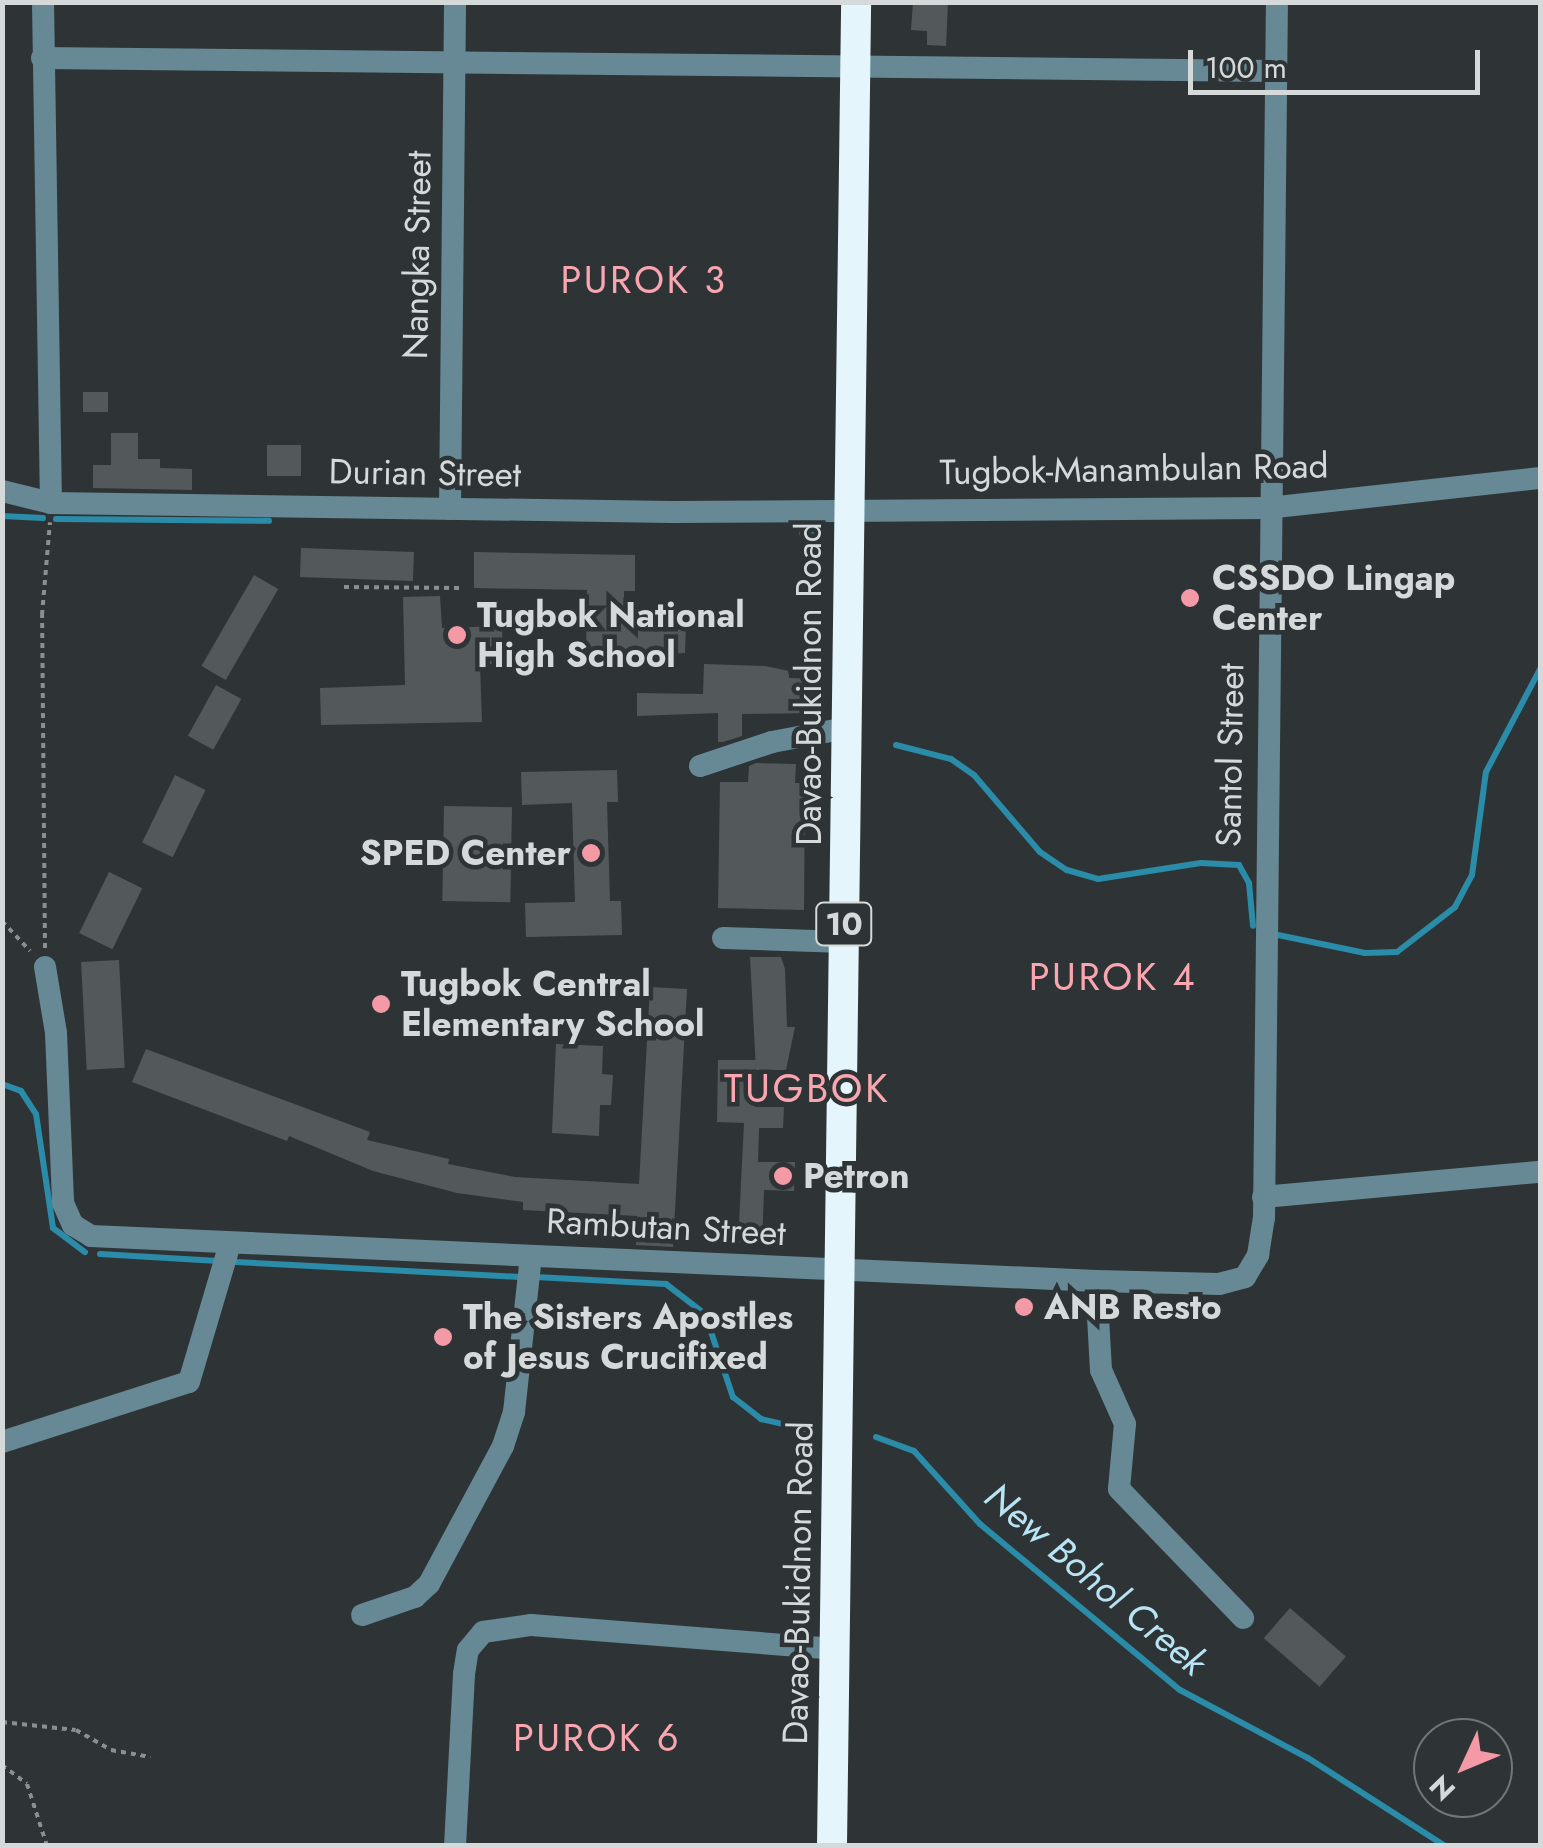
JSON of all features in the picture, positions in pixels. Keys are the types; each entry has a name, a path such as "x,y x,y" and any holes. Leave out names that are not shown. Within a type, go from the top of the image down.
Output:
{"highway":[{"name":"Davao-Bukidnon Road","path":"832,1846 856,2"}],"street":[{"path":"43,2 51,512"},
{"name":"Nangka Street","path":"450,509 454,2"},
{"name":"Santol Street","path":"1252,1266 1263,1196 1268,508 1277,2"},
{"path":"42,58 1277,71"},
{"name":"Tugbok-Manambulan Road","path":"848,510 1268,508 1540,478"},
{"name":"Durian Street","path":"2,492 51,512 848,510"},
{"path":"700,766 772,742 846,728"},
{"path":"723,938 844,942"},
{"name":"Rambutan Street","path":"45,968 54,1004 63,1203 72,1225 105,1238 1096,1282 1234,1283 1252,1266"},
{"path":"1263,1196 1540,1172"},
{"path":"2,1442 190,1382 230,1244"},
{"path":"362,1614 415,1597 429,1584 503,1446 514,1412 531,1256"},
{"path":"1096,1282 1100,1370 1125,1424 1120,1489 1242,1618"},
{"path":"455,1846 468,1650 492,1627 834,1649"}],"path":[{"path":"45,941 42,615 51,512"},
{"path":"344,587 460,588"},
{"path":"2,921 45,968"},
{"path":"2,1722 76,1730 111,1750 150,1757"},
{"path":"2,1765 27,1784 47,1846"}],"building":[{"path":"913,2 948,2 946,46 927,45 927,31 911,30"},
{"path":"83,392 108,392 108,412 83,412"},
{"path":"111,433 138,433 138,459 160,459 160,468 192,469 192,490 93,488 93,465 111,465"},
{"path":"267,445 301,445 301,476 267,476"},
{"path":"301,548 414,552 413,581 300,577"},
{"path":"474,552 635,555 635,591 624,591 624,622 686,623 685,653 586,658 587,590 474,588"},
{"path":"254,575 278,589 226,680 202,666"},
{"path":"440,596 442,628 502,626 503,664 480,664 482,722 321,725 320,688 405,685 403,597"},
{"path":"704,664 765,666 789,671 789,678 817,679 816,713 742,714 742,736 723,742 718,742 718,713 637,716 637,693 703,694"},
{"path":"216,685 241,699 213,750 188,736"},
{"path":"796,764 795,783 805,783 804,910 718,908 720,782 748,782 749,766"},
{"name":"SPED Center","path":"617,770 618,802 607,802 610,901 621,901 622,935 526,937 525,903 575,902 572,803 522,805 521,772"},
{"path":"175,775 206,790 173,857 142,842"},
{"path":"444,806 512,807 510,902 442,901"},
{"path":"109,872 142,888 112,949 79,933"},
{"path":"750,957 781,957 785,969 787,1027 795,1027 786,1070 756,1070"},
{"path":"119,960 125,1068 87,1070 81,962"},
{"path":"650,987 687,989 673,1247 636,1245 637,1216 523,1210 523,1202 457,1193 373,1171 289,1136 287,1141 132,1082 146,1049 370,1132 367,1140 449,1159 448,1164 515,1177 639,1184"},
{"path":"556,1044 603,1046 602,1074 613,1075 611,1105 600,1105 599,1136 552,1133"},
{"path":"718,1060 756,1060 755,1107 784,1107 783,1128 759,1128 758,1162 795,1162 794,1191 764,1190 762,1244 738,1243 744,1123 717,1122"},
{"path":"1290,1608 1346,1657 1320,1687 1264,1638"}],"waterway":[{"path":"2,516 43,518"},
{"path":"56,519 269,521"},
{"path":"802,533 818,533"},
{"path":"1278,935 1365,953 1397,952 1455,907 1472,875 1486,772 1540,669"},
{"path":"896,745 951,759 974,775 1040,852 1067,870 1098,879 1201,863 1239,865 1249,883 1253,926"},
{"name":"New Bohol Creek","path":"2,1084 21,1091 36,1114 53,1228 85,1252"},
{"name":"New Bohol Creek","path":"100,1254 218,1261"},
{"name":"New Bohol Creek","path":"235,1262 520,1277"},
{"name":"New Bohol Creek","path":"536,1277 666,1284 705,1314 733,1397 761,1419 813,1431"},
{"name":"New Bohol Creek","path":"876,1437 914,1451 980,1524 1180,1690 1308,1758 1445,1846"}],"place":[{"name":"CSSDO Lingap Center","path":"1190,598"},
{"name":"Tugbok National High School","path":"457,635"},
{"name":"SPED Center","path":"591,853"},
{"name":"Tugbok Central Elementary School","path":"381,1004"},
{"name":"Petron","path":"783,1176"},
{"name":"ANB Resto","path":"1024,1307"},
{"name":"The Sisters Apostles of Jesus Crucifixed","path":"443,1337"}],"district":[{"name":"PUROK 3","path":"644,280"},
{"name":"PUROK 4","path":"1113,977"},
{"name":"TUGBOK","path":"807,1088"},
{"name":"PUROK 6","path":"597,1738"}]}
